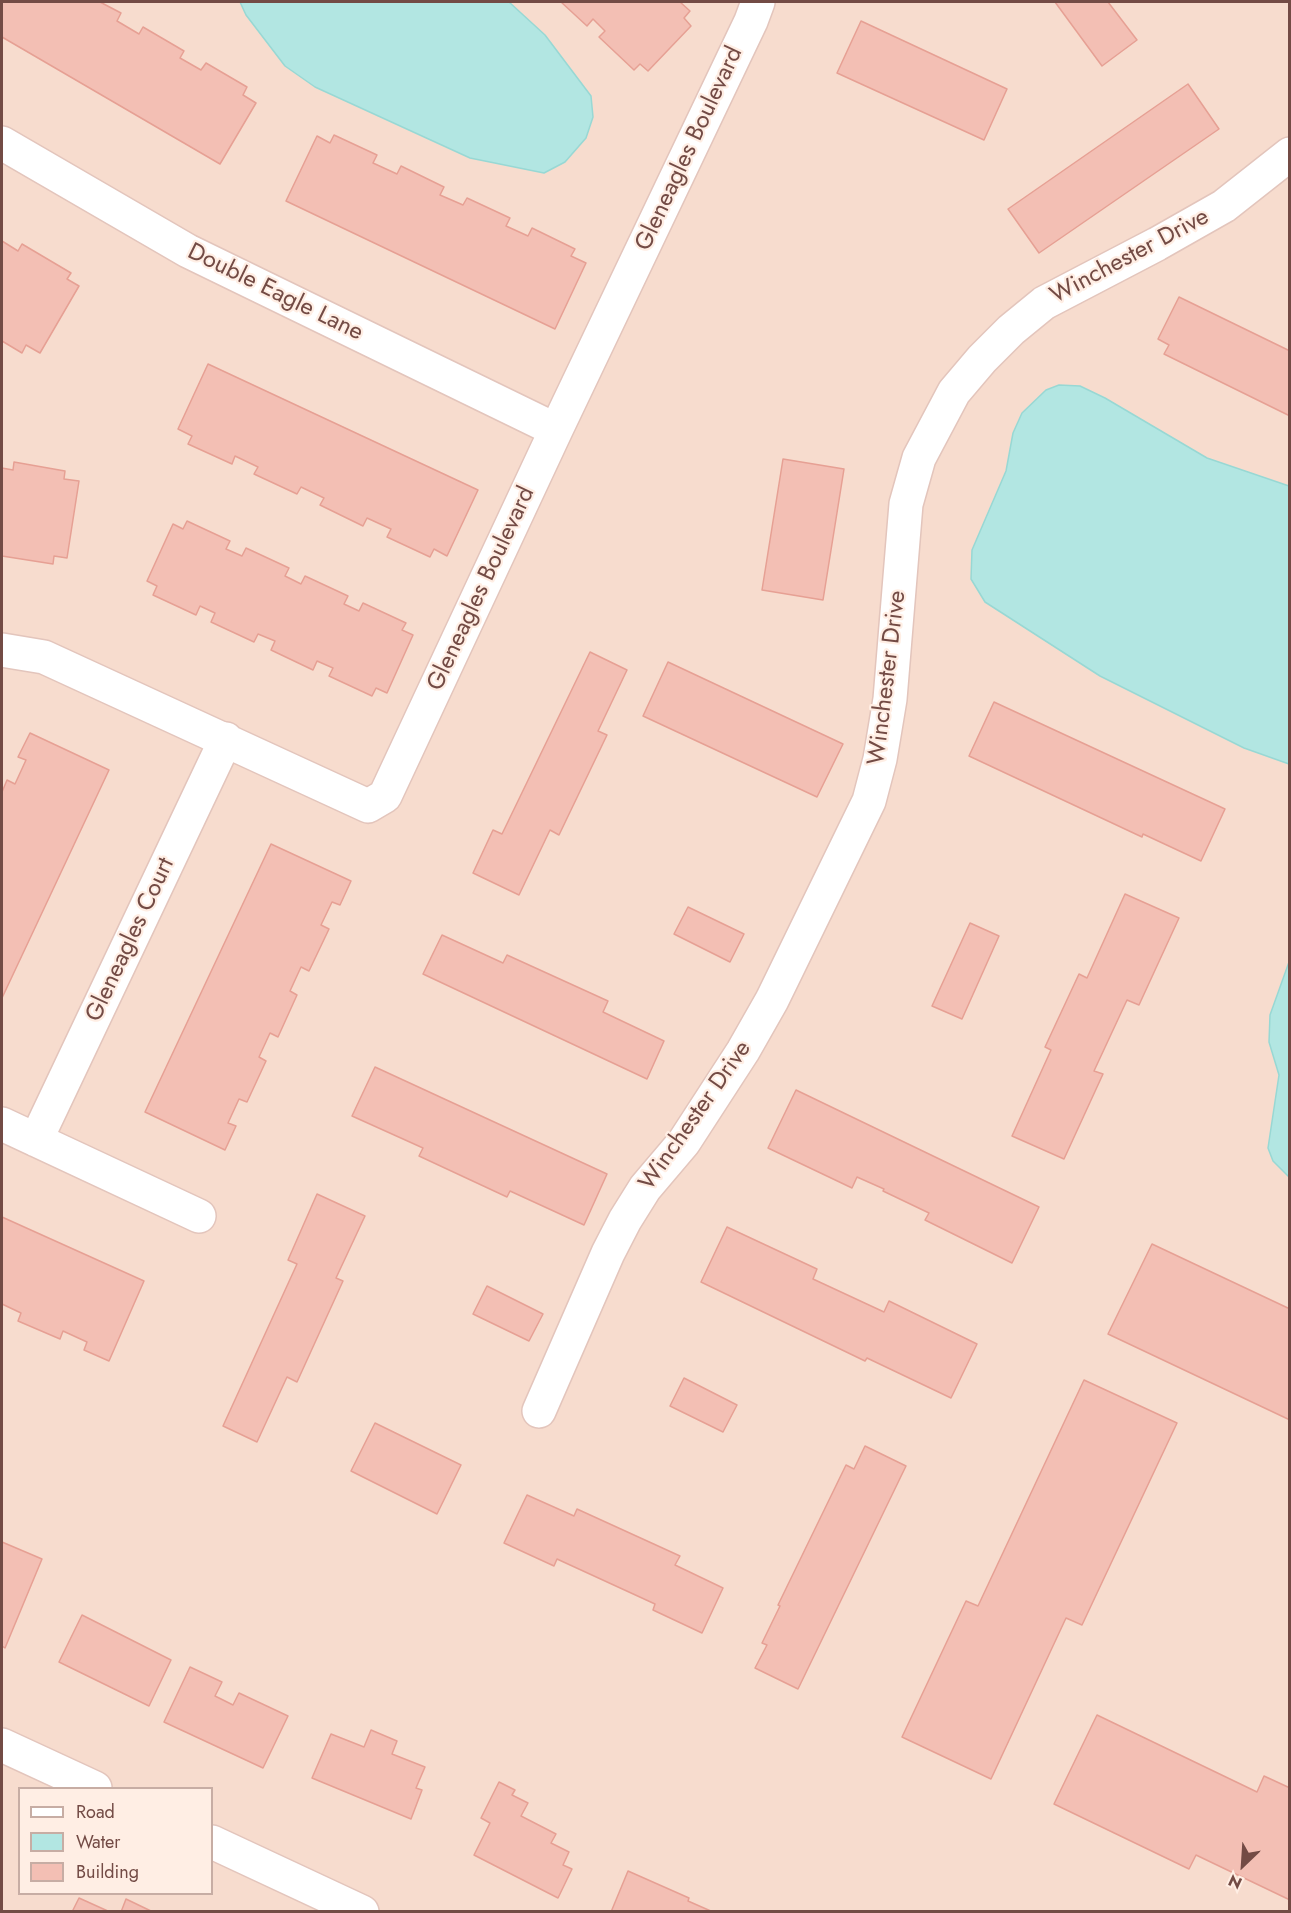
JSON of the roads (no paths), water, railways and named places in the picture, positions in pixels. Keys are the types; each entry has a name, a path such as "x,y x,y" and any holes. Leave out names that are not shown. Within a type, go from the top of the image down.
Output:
{"street":[{"name":"Gleneagles Boulevard","path":"2,650 44,657 368,806 385,796 758,2"},
{"name":"Double Eagle Lane","path":"2,143 188,251 556,430"},
{"name":"Winchester Drive","path":"539,1410 625,1220 645,1188 684,1142 743,1051 772,1000 869,801 880,759 890,699 906,504 919,458 954,392 1011,330 1044,303 1224,206 1290,154"},
{"name":"Gleneagles Court","path":"36,1140 226,739"},
{"path":"2,1125 199,1216"},
{"path":"2,1745 93,1787"},
{"path":"213,1842 362,1911"}],"water":[{"path":"240,2 509,2 545,35 591,96 593,117 586,138 565,162 544,173 470,158 315,87 285,66 246,15"},
{"path":"1059,385 1080,386 1105,398 1207,458 1289,486 1289,764 1244,748 1100,676 985,602 971,579 972,550 1006,471 1013,433 1022,413 1046,390"},
{"path":"1289,962 1289,1177 1273,1161 1268,1148 1279,1075 1269,1042 1270,1015"}]}
